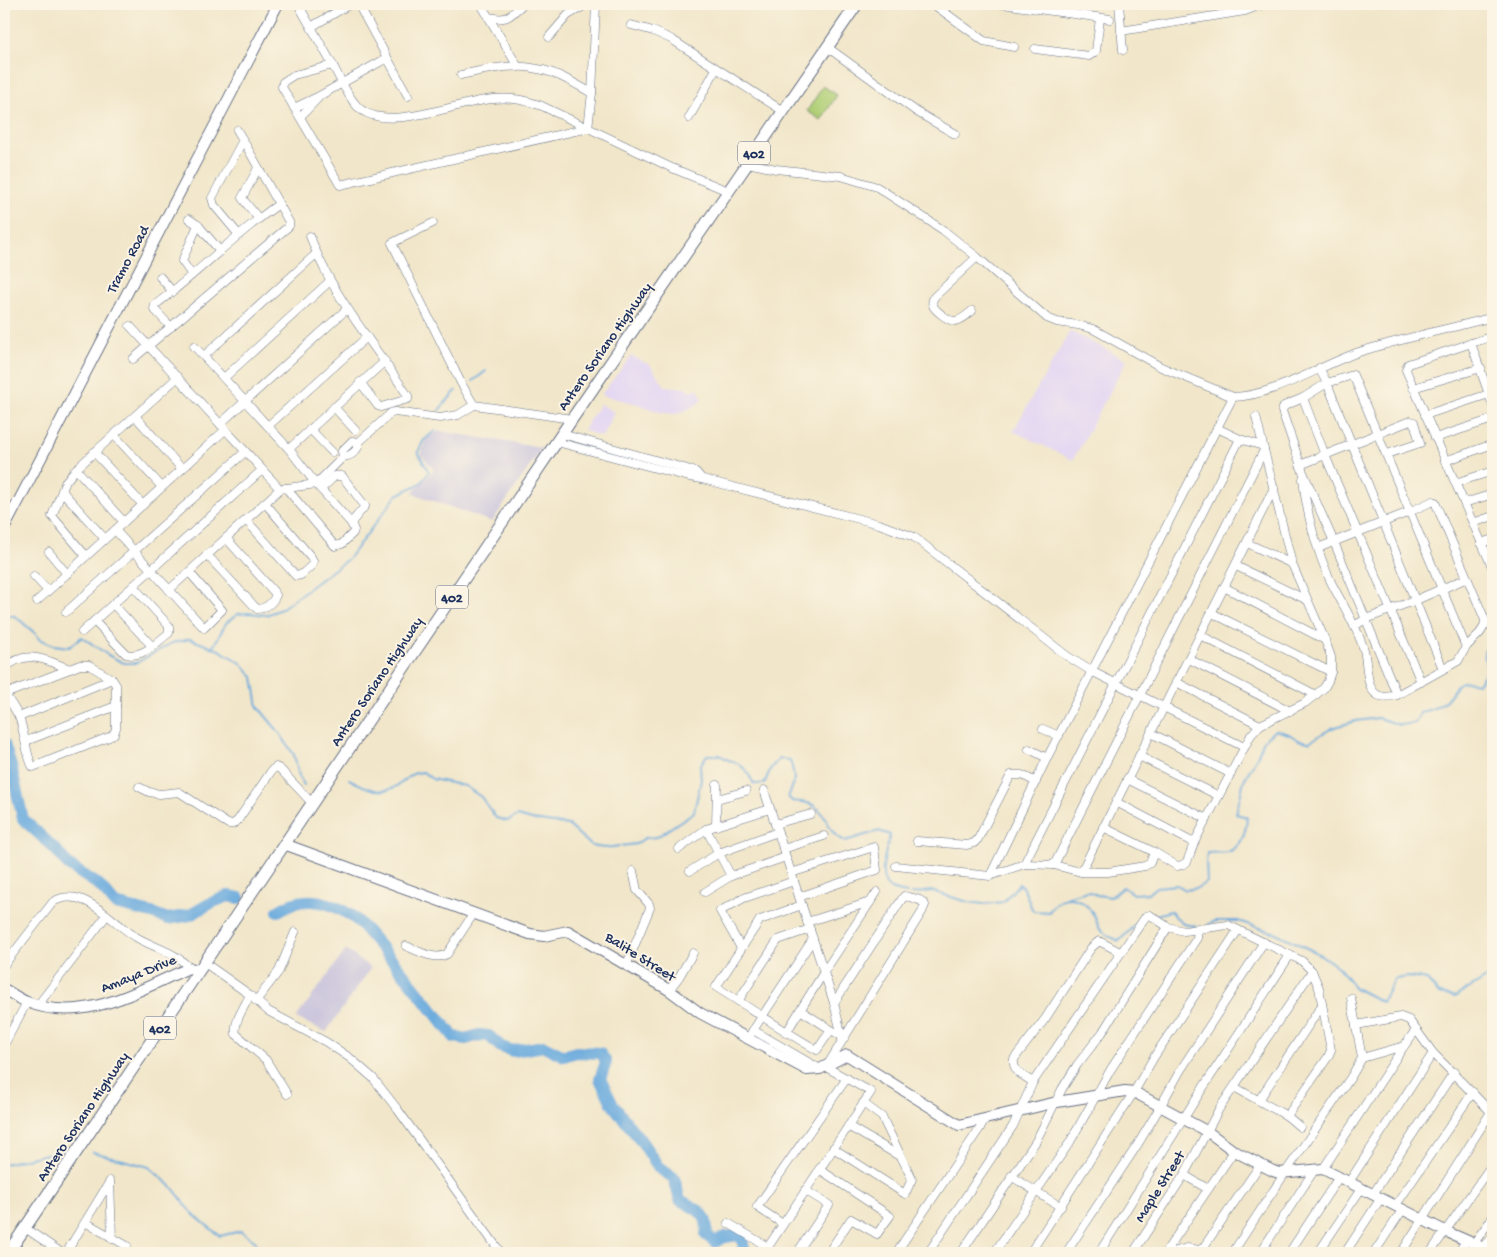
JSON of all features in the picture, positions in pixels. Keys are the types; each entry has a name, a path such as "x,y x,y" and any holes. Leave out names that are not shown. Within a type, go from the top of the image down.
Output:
{"main road":[{"name":"Antero Soriano Highway","path":"8,1253 197,968 284,844 559,438 857,4"}],"street":[{"name":"Tramo Road","path":"4,529 278,4"},
{"path":"298,4 342,84 358,107 365,113 395,118 415,116 490,99 524,99 672,168 728,191"},
{"path":"310,27 350,4"},
{"path":"358,4 408,96"},
{"path":"488,17 501,20 507,18 523,4"},
{"path":"549,37 568,16 587,4"},
{"path":"588,128 592,92 596,4"},
{"path":"932,4 984,41 1014,47"},
{"path":"1002,4 1110,19"},
{"path":"1119,4 1123,50"},
{"path":"1121,31 1245,11 1263,4"},
{"path":"482,6 518,67"},
{"path":"1035,49 1090,56 1096,51 1100,18"},
{"path":"632,25 671,39 783,111"},
{"path":"827,47 917,112 955,134"},
{"path":"294,108 342,84 387,58"},
{"path":"332,65 294,75 283,82 282,87 340,185 588,128"},
{"path":"461,75 491,68 518,67 539,69 592,92"},
{"path":"689,118 716,69"},
{"path":"300,117 321,95"},
{"path":"133,359 289,226 289,222 237,130"},
{"path":"239,235 214,205 212,198 243,140"},
{"path":"747,163 776,169 841,176 877,187 943,230 1047,318 1057,322 1093,329 1161,367 1232,397 1241,397 1264,391 1359,352 1442,329 1491,318 1493,335 1408,364 1406,370 1492,565"},
{"path":"258,168 242,198 258,218"},
{"path":"171,327 154,308 155,305 173,292 258,218 279,204"},
{"path":"189,219 198,226 220,251"},
{"path":"433,223 392,243 461,383 474,405"},
{"path":"192,275 182,261 198,226"},
{"path":"310,236 316,254 330,281 347,309 385,361 408,396 408,399 381,407 378,406 360,382"},
{"path":"204,356 316,254"},
{"path":"972,311 953,322 934,308 932,303 934,297 977,257"},
{"path":"160,277 173,292"},
{"path":"224,378 330,281"},
{"path":"37,601 182,469 223,427 245,401 347,309"},
{"path":"130,326 245,452 283,489 335,546 342,544 353,533 354,530 351,522 289,449 194,346"},
{"path":"268,426 367,337"},
{"path":"1471,343 1493,406"},
{"path":"289,449 385,361"},
{"path":"1318,368 1327,383 1443,669"},
{"path":"1413,388 1481,368"},
{"path":"1397,695 1334,542 1301,469 1282,411 1284,406 1303,398 1327,383 1353,375 1466,647"},
{"path":"86,556 52,516 70,475 178,378"},
{"path":"1425,415 1489,394"},
{"path":"990,876 1059,736 1232,397"},
{"path":"1303,398 1325,455 1421,682"},
{"path":"319,486 343,457 342,451 346,445 352,441 359,442 393,412 440,418 458,415 474,405 572,419"},
{"path":"334,408 355,430"},
{"path":"135,416 182,469"},
{"path":"1103,827 1154,852 1177,866 1182,866 1187,862 1194,843 1251,735 1260,725 1316,696 1328,681 1331,672 1331,657 1292,564 1256,417"},
{"path":"1435,438 1493,419"},
{"path":"1301,469 1325,455 1377,433 1410,420 1414,422 1420,443 1387,454"},
{"path":"1217,428 1263,448"},
{"path":"310,429 332,452"},
{"path":"114,435 162,487"},
{"path":"559,438 684,468 696,472 702,479 879,524 914,537 1067,656 1092,671 1244,747"},
{"path":"1024,864 1240,439"},
{"path":"1445,461 1493,444"},
{"path":"1054,865 1263,448"},
{"path":"94,452 143,505"},
{"path":"66,612 245,452"},
{"path":"76,469 124,522"},
{"path":"1301,469 1305,500 1318,548 1330,580 1354,626 1364,651 1372,691 1387,698 1397,695 1458,661 1466,647 1485,625 1485,620 1437,504 1433,501 1318,548"},
{"path":"82,632 262,470"},
{"path":"1455,483 1493,471"},
{"path":"168,590 264,503 283,489 319,486 335,476 342,476 365,506 351,522"},
{"path":"1081,872 1274,488"},
{"path":"62,491 105,539"},
{"path":"1464,503 1493,494"},
{"path":"246,520 296,576 298,577 307,570 312,565 311,557 264,503"},
{"path":"1473,523 1493,516"},
{"path":"115,530 204,628 222,610 189,572"},
{"path":"207,555 257,609 266,607 276,595 226,538"},
{"path":"1481,543 1493,539"},
{"path":"1247,543 1292,564"},
{"path":"49,552 67,574"},
{"path":"1236,566 1307,600"},
{"path":"34,576 48,591"},
{"path":"1354,626 1366,619 1467,578"},
{"path":"94,621 126,654 132,656 152,646 169,633 168,626 133,586"},
{"path":"1224,587 1325,640"},
{"path":"113,604 152,646"},
{"path":"1212,612 1331,672"},
{"path":"1200,635 1316,696"},
{"path":"4,669 21,658 31,656 70,669"},
{"path":"1189,659 1290,711"},
{"path":"84,664 89,665 112,679 116,685 116,728 114,734 36,766 31,766 19,717 4,694 70,669 84,664"},
{"path":"19,717 112,679"},
{"path":"1176,682 1260,725"},
{"path":"26,741 116,706"},
{"path":"1043,729 1059,736"},
{"path":"1151,732 1231,774"},
{"path":"1029,750 1048,758"},
{"path":"1139,756 1219,796"},
{"path":"139,787 149,792 160,794 178,792 228,824 233,824 238,820 272,770 276,768 280,769 312,803"},
{"path":"917,841 967,844 974,842 978,839 1011,776 1022,774 1036,782"},
{"path":"1127,779 1207,819"},
{"path":"716,826 717,786"},
{"path":"764,790 834,1003 843,1038"},
{"path":"717,799 746,791"},
{"path":"1116,802 1194,843"},
{"path":"679,849 706,830 770,809"},
{"path":"775,824 811,814"},
{"path":"706,830 731,876"},
{"path":"690,870 719,853 778,832"},
{"path":"705,892 731,876 824,836"},
{"name":"Balite Street","path":"284,844 538,936 568,931 669,990 700,1013 750,1034 807,1070 824,1066 847,1055 959,1125 986,1119"},
{"path":"741,948 720,911 744,898 792,877 874,847 877,870 799,897"},
{"path":"896,866 990,876 1024,864 1054,865 1081,872 1108,872 1145,866 1150,863 1154,852"},
{"path":"627,964 650,908 649,904 637,890 633,871"},
{"path":"786,1033 876,892"},
{"path":"728,1223 768,1247 871,1092 824,1066 922,912 925,905 923,902 904,896 834,1003"},
{"path":"4,965 53,902 60,898 74,898 96,905 138,938 178,957 253,998 268,1011 326,1042 350,1058 373,1078 398,1110 501,1253"},
{"path":"738,1001 778,940 870,902"},
{"path":"802,905 760,920 716,987 762,1015 786,1033 817,1050 831,1030"},
{"path":"406,946 442,957 447,954 474,913"},
{"path":"38,1005 107,915"},
{"path":"928,1253 1013,1126 1033,1082 1146,916 1150,915 1168,927 1184,931 1228,925 1302,960 1312,971 1319,988 1331,1050 1287,1116"},
{"path":"961,1253 1036,1141 1062,1089 1077,1065 1102,1033 1168,927"},
{"path":"994,1253 1070,1142 1111,1069 1197,938 1198,928"},
{"path":"1035,1252 1154,1057 1238,930"},
{"path":"287,1094 266,1060 236,1034 235,1029 236,1024 253,998 279,971 295,932"},
{"path":"750,1034 813,939"},
{"path":"1033,1082 1016,1071 1014,1059 1045,1019 1091,948 1099,941 1120,952"},
{"path":"1066,1253 1160,1107 1180,1071 1264,942"},
{"path":"669,990 693,953"},
{"path":"1099,1253 1290,955"},
{"name":"Amaya Drive","path":"4,988 27,1002 58,1010 91,1007 124,998 197,968"},
{"name":"Maple Street","path":"1133,1253 1184,1174 1220,1109 1312,971"},
{"path":"1235,1253 1235,1249 1342,1091 1362,1058 1351,998"},
{"path":"4,1045 27,1002"},
{"path":"1259,1100 1322,1005"},
{"path":"800,1010 843,1038"},
{"path":"1356,1025 1401,1017 1409,1020 1433,1053 1454,1072 1492,1113 1401,1253"},
{"path":"1260,1253 1416,1030"},
{"path":"1362,1058 1404,1046"},
{"path":"1289,1253 1433,1053"},
{"path":"1345,1253 1377,1196 1454,1072"},
{"path":"783,1224 757,1207 847,1078"},
{"path":"1234,1087 1287,1116 1300,1127"},
{"path":"896,1253 986,1119 1057,1102 1125,1091 1134,1092 1208,1132 1234,1151 1272,1172 1285,1173 1319,1169 1344,1179 1445,1232 1493,1252"},
{"path":"1374,1253 1400,1207 1473,1092"},
{"path":"833,1148 905,1194 912,1179 882,1117 863,1103"},
{"path":"848,1126 901,1157"},
{"path":"1165,1253 1234,1151"},
{"path":"1430,1253 1493,1163"},
{"path":"1170,1253 1187,1248 1199,1250 1203,1248 1260,1165"},
{"path":"819,1169 890,1216 877,1234 851,1218 828,1253"},
{"path":"1184,1174 1208,1189"},
{"path":"1011,1176 1061,1208"},
{"path":"66,1253 110,1181 112,1239"},
{"path":"1318,1253 1361,1189"},
{"path":"804,1253 799,1250 829,1205 805,1190"},
{"path":"1474,1244 1493,1216"},
{"path":"85,1222 127,1246"},
{"path":"25,1228 62,1253"},
{"path":"1458,1253 1474,1244 1493,1237"}],"shaded area":[{"path":"1070,331 1127,360 1073,460 1013,431"},
{"path":"631,356 650,365 665,386 685,388 691,391 698,388 702,399 687,410 674,414 659,412 638,404 601,395"},
{"path":"600,404 614,412 602,437 583,430"},
{"path":"439,431 542,448 492,522 412,493 434,470 421,454 426,439"},
{"path":"346,950 371,968 326,1032 296,1018"}],"green space":[{"path":"823,86 837,95 821,120 807,111"}],"waterway":[{"path":"473,381 486,371"},
{"path":"439,410 456,391"},
{"path":"213,647 226,623 238,614 266,615 281,609 348,559 397,495 421,483 429,472 418,452 424,440 435,431"},
{"path":"4,615 15,616 37,635 39,639 54,645 69,647 82,637 108,655 124,663 136,663 172,643 190,639 219,650 241,663 253,677 258,707 279,732 294,755 299,776 304,785"},
{"path":"1066,897 1087,891 1111,897 1123,887 1133,894 1149,893 1156,887 1177,885 1186,890 1197,888 1207,882 1207,853 1228,852 1237,846 1243,838 1247,817 1236,814 1244,780 1264,740 1275,730 1289,734 1298,740 1309,742 1332,728 1356,721 1378,718 1400,725 1415,723 1421,712 1441,705 1461,682 1478,683 1487,672 1484,651 1493,639"},
{"path":"4,744 23,819 57,851 68,865 99,885 115,904 168,919 190,915 228,896 239,898"},
{"path":"349,779 368,788 380,791 393,788 412,775 423,772 432,779 465,786 481,797 496,818 508,821 517,816 568,825 592,846 604,848 636,844 645,838 657,837 694,812 701,780 700,766 707,755 720,755 737,763 746,770 754,784 764,784 771,768 779,759 790,760 794,779 788,797 792,801 816,807 822,813 835,835 845,841 879,831 890,835 883,864 884,879 886,885 891,889 907,893"},
{"path":"911,894 931,891 968,902 984,904 1003,902 1019,884 1026,893 1033,911 1049,912 1060,900 1073,898 1090,910 1101,930 1119,941 1138,922"},
{"path":"278,911 297,902 316,901 335,906 353,917 398,967 454,1037 466,1039 479,1035 489,1036 501,1047 513,1051 544,1046 564,1056 576,1052 600,1053 606,1062 600,1079 613,1105 642,1142 659,1168 674,1178 680,1200 697,1209 704,1216 707,1227 706,1235 715,1242 725,1237 738,1235 742,1239 745,1253"},
{"path":"1156,915 1170,911 1183,924 1195,926"},
{"path":"1209,924 1216,921 1238,921 1276,933 1321,955 1338,967 1355,988 1382,1002 1395,979 1409,977 1427,980 1439,994 1455,997 1493,974"},
{"path":"4,1164 64,1150"},
{"path":"93,1152 149,1167 172,1187 194,1215 220,1236 241,1231 256,1242 257,1253"}]}
